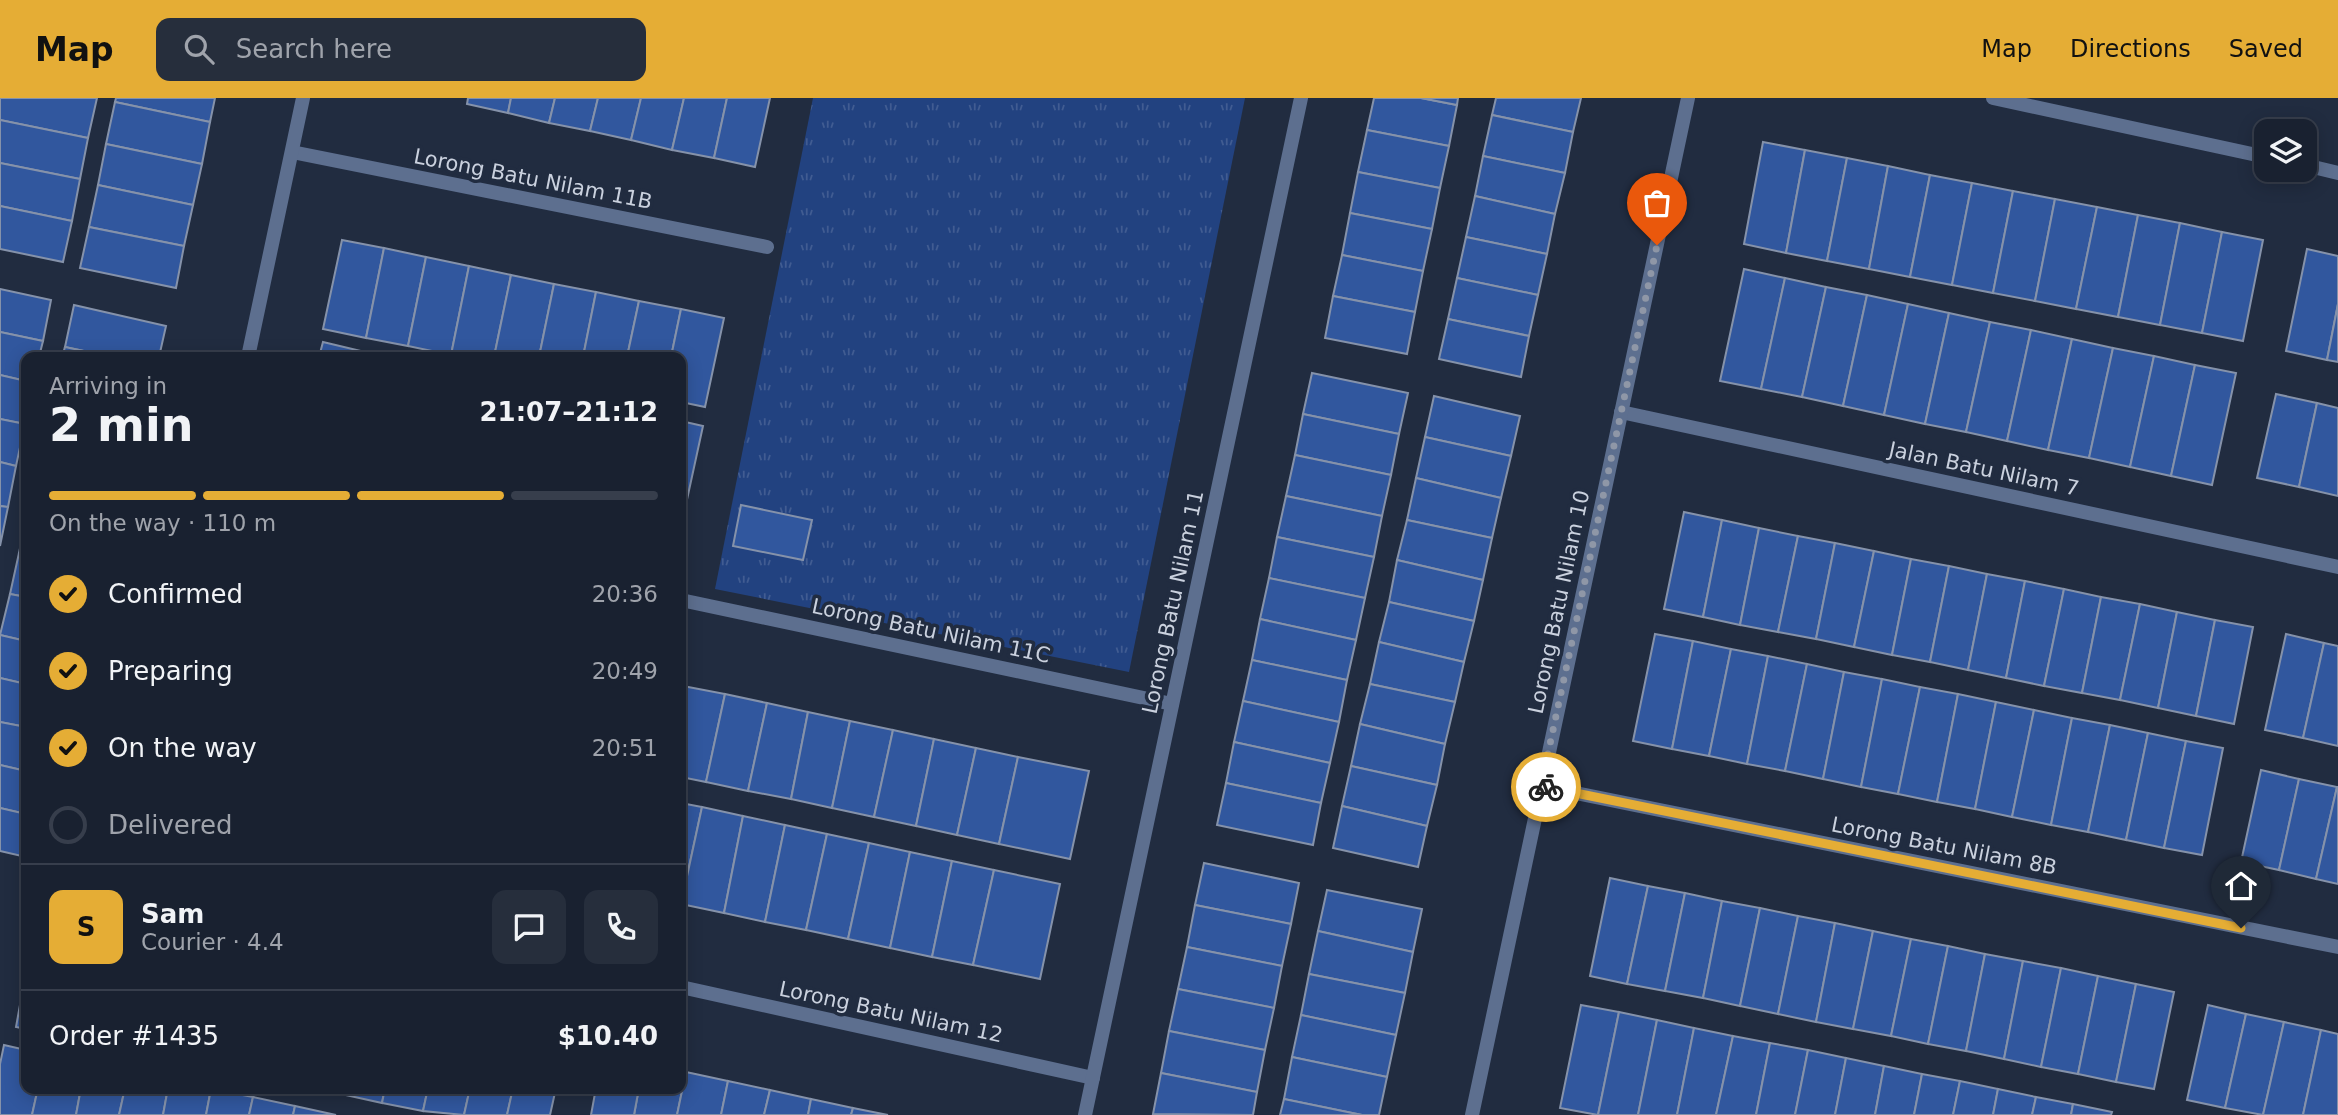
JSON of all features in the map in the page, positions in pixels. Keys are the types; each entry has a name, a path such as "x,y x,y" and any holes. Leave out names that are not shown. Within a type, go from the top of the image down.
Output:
{"street":[{"path":"249,352 303,98"},
{"name":"Lorong Batu Nilam 11","path":"1085,1115 1301,98"},
{"name":"Lorong Batu Nilam 10","path":"1472,1115 1688,98"},
{"path":"1993,98 2254,154"},
{"name":"Lorong Batu Nilam 11B","path":"292,152 766,247"},
{"path":"2317,168 2338,173"},
{"name":"Jalan Batu Nilam 7","path":"1621,412 2338,567"},
{"name":"Lorong Batu Nilam 11C","path":"686,601 1172,704"},
{"name":"Lorong Batu Nilam 8B","path":"1541,786 2338,947"},
{"name":"Lorong Batu Nilam 12","path":"686,989 1093,1077"}],"green space":[{"path":"813,98 1245,98 1129,672 715,589"}],"building":[{"path":"0,98 97,98 88,138 0,120"},
{"path":"116,98 215,98 210,122 115,102"},
{"path":"468,98 511,98 508,113 467,104"},
{"path":"511,98 555,98 549,123 508,113"},
{"path":"555,98 598,98 590,131 549,123"},
{"path":"598,98 641,98 631,140 590,131"},
{"path":"641,98 684,98 672,150 631,140"},
{"path":"684,98 727,98 714,158 672,150"},
{"path":"727,98 770,98 755,167 714,158"},
{"path":"1374,98 1421,98 1457,105 1449,146 1367,130"},
{"path":"1421,98 1458,98 1457,105"},
{"path":"1496,98 1581,98 1573,132 1492,115"},
{"path":"115,102 210,122 202,164 106,144"},
{"path":"1492,115 1573,132 1565,173 1483,156"},
{"path":"0,120 88,138 80,179 0,163"},
{"path":"1367,130 1449,146 1440,188 1358,172"},
{"path":"1763,142 1805,150 1786,253 1744,244"},
{"path":"106,144 202,164 193,205 98,185"},
{"path":"1805,150 1847,158 1827,261 1786,253"},
{"path":"1483,156 1565,173 1555,214 1475,196"},
{"path":"1847,158 1888,166 1869,269 1827,261"},
{"path":"0,163 80,179 72,221 0,206"},
{"path":"1888,166 1930,175 1910,277 1869,269"},
{"path":"1358,172 1440,188 1432,229 1350,213"},
{"path":"1930,175 1972,183 1952,285 1910,277"},
{"path":"1972,183 2013,191 1993,293 1952,285"},
{"path":"98,185 193,205 184,246 89,227"},
{"path":"2013,191 2055,199 2035,301 1993,293"},
{"path":"1475,196 1555,214 1547,254 1466,237"},
{"path":"2055,199 2097,207 2076,309 2035,301"},
{"path":"0,206 72,221 63,262 0,249"},
{"path":"2097,207 2138,215 2118,317 2076,309"},
{"path":"1350,213 1432,229 1423,271 1342,255"},
{"path":"2138,215 2180,223 2160,325 2118,317"},
{"path":"2180,223 2222,232 2202,333 2160,325"},
{"path":"89,227 184,246 176,288 80,268"},
{"path":"2222,232 2263,240 2243,341 2202,333"},
{"path":"1466,237 1547,254 1538,295 1457,278"},
{"path":"342,240 384,248 366,338 323,329"},
{"path":"384,248 426,257 408,346 366,338"},
{"path":"2307,249 2338,256 2338,304 2327,360 2286,351"},
{"path":"1342,255 1423,271 1415,312 1333,296"},
{"path":"426,257 469,266 452,352 408,346"},
{"path":"469,266 511,275 495,352 452,352"},
{"path":"1744,269 1785,278 1761,389 1720,381"},
{"path":"511,275 554,284 540,352 495,352"},
{"path":"1457,278 1538,295 1529,336 1448,319"},
{"path":"1785,278 1826,287 1802,397 1761,389"},
{"path":"554,284 596,292 584,352 540,352"},
{"path":"1826,287 1867,295 1843,406 1802,397"},
{"path":"0,289 51,300 43,341 0,332"},
{"path":"596,292 639,301 628,352 584,352"},
{"path":"1867,295 1908,304 1884,415 1843,406"},
{"path":"1333,296 1415,312 1407,354 1325,338"},
{"path":"639,301 681,309 672,352 628,352"},
{"path":"1908,304 1949,313 1925,424 1884,415"},
{"path":"2338,304 2338,362 2327,360"},
{"path":"74,305 166,326 160,352 88,352 65,347"},
{"path":"681,309 724,318 705,407 686,403 686,352 672,352"},
{"path":"1949,313 1990,322 1966,432 1925,424"},
{"path":"1448,319 1529,336 1521,377 1439,359"},
{"path":"1990,322 2031,330 2007,441 1966,432"},
{"path":"2031,330 2072,339 2048,450 2007,441"},
{"path":"0,332 43,341 40,352 21,352 21,380 0,375"},
{"path":"2072,339 2113,348 2089,458 2048,450"},
{"path":"323,342 365,352 320,352"},
{"path":"65,347 88,352 64,352"},
{"path":"2113,348 2154,356 2130,467 2089,458"},
{"path":"2154,356 2195,365 2171,476 2130,467"},
{"path":"2195,365 2236,373 2212,485 2171,476"},
{"path":"1312,373 1408,393 1399,434 1303,414"},
{"path":"0,375 21,380 21,423 0,419"},
{"path":"2276,394 2317,403 2299,487 2257,478"},
{"path":"1434,396 1520,416 1511,456 1425,437"},
{"path":"2317,403 2338,408 2338,496 2299,487"},
{"path":"1303,414 1399,434 1391,475 1295,455"},
{"path":"0,419 21,423 21,443 16,466 0,462"},
{"path":"686,422 703,426 686,504"},
{"path":"1425,437 1511,456 1501,498 1416,478"},
{"path":"1295,455 1391,475 1382,516 1286,496"},
{"path":"0,462 16,466 8,507 0,506"},
{"path":"1416,478 1501,498 1492,538 1407,520"},
{"path":"1286,496 1382,516 1374,557 1277,537"},
{"path":"741,505 812,520 803,560 733,546"},
{"path":"0,506 8,507 0,546"},
{"path":"1684,512 1722,520 1703,617 1664,609"},
{"path":"1407,520 1492,538 1483,580 1397,560"},
{"path":"1722,520 1759,528 1740,625 1703,617"},
{"path":"1759,528 1798,536 1778,632 1740,625"},
{"path":"1798,536 1835,543 1816,639 1778,632"},
{"path":"1277,537 1374,557 1365,598 1269,578"},
{"path":"1835,543 1874,551 1854,647 1816,639"},
{"path":"1874,551 1911,559 1892,655 1854,647"},
{"path":"19,553 21,596 10,594"},
{"path":"1911,559 1949,566 1930,662 1892,655"},
{"path":"1397,560 1483,580 1474,621 1389,602"},
{"path":"1949,566 1987,574 1968,670 1930,662"},
{"path":"1987,574 2025,581 2006,678 1968,670"},
{"path":"1269,578 1365,598 1356,640 1260,619"},
{"path":"2025,581 2064,589 2044,686 2006,678"},
{"path":"2064,589 2101,597 2082,693 2044,686"},
{"path":"10,594 21,596 21,640 0,635"},
{"path":"2101,597 2140,604 2120,700 2082,693"},
{"path":"1389,602 1474,621 1464,662 1379,642"},
{"path":"2140,604 2177,612 2158,708 2120,700"},
{"path":"2177,612 2215,620 2196,716 2158,708"},
{"path":"1260,619 1356,640 1347,680 1252,660"},
{"path":"2215,620 2253,627 2234,724 2196,716"},
{"path":"1655,634 1693,641 1672,749 1633,741"},
{"path":"2286,634 2324,643 2303,738 2265,730"},
{"path":"0,635 21,640 21,683 0,678"},
{"path":"1693,641 1731,649 1709,756 1672,749"},
{"path":"1379,642 1464,662 1455,702 1370,684"},
{"path":"2324,643 2338,646 2338,746 2303,738"},
{"path":"1731,649 1768,656 1747,764 1709,756"},
{"path":"1768,656 1807,664 1785,771 1747,764"},
{"path":"1252,660 1347,680 1339,722 1243,701"},
{"path":"1807,664 1844,672 1823,779 1785,771"},
{"path":"1844,672 1882,679 1861,787 1823,779"},
{"path":"0,678 21,683 21,726 0,722"},
{"path":"1882,679 1920,687 1898,794 1861,787"},
{"path":"1370,684 1455,702 1445,744 1360,724"},
{"path":"686,687 725,694 706,782 686,778"},
{"path":"1920,687 1958,694 1937,802 1898,794"},
{"path":"725,694 767,703 748,791 706,782"},
{"path":"1958,694 1996,702 1975,809 1937,802"},
{"path":"1243,701 1339,722 1330,763 1234,742"},
{"path":"1996,702 2034,710 2012,817 1975,809"},
{"path":"767,703 808,712 791,799 748,791"},
{"path":"2034,710 2072,718 2051,825 2012,817"},
{"path":"808,712 850,721 832,808 791,799"},
{"path":"2072,718 2110,725 2088,832 2051,825"},
{"path":"850,721 893,730 874,817 832,808"},
{"path":"0,722 21,726 21,770 0,765"},
{"path":"1360,724 1445,744 1437,785 1351,766"},
{"path":"2110,725 2148,733 2126,840 2088,832"},
{"path":"893,730 934,739 916,826 874,817"},
{"path":"2148,733 2186,741 2164,848 2126,840"},
{"path":"934,739 976,748 957,835 916,826"},
{"path":"2186,741 2223,748 2202,855 2164,848"},
{"path":"1234,742 1330,763 1321,803 1226,783"},
{"path":"976,748 1018,757 999,844 957,835"},
{"path":"1018,757 1089,771 1070,859 999,844"},
{"path":"0,765 21,770 21,813 0,808"},
{"path":"1351,766 1437,785 1427,826 1342,806"},
{"path":"2261,770 2299,779 2279,870 2241,862"},
{"path":"2299,779 2337,787 2316,879 2279,870"},
{"path":"1226,783 1321,803 1313,845 1217,825"},
{"path":"2338,787 2338,884 2316,879"},
{"path":"686,804 702,807 686,881"},
{"path":"1342,806 1427,826 1418,867 1333,848"},
{"path":"702,807 743,816 724,913 686,905 686,881"},
{"path":"0,808 21,813 21,856 0,851"},
{"path":"743,816 785,825 765,922 724,913"},
{"path":"785,825 827,834 806,930 765,922"},
{"path":"827,834 869,843 848,939 806,930"},
{"path":"869,843 910,852 890,948 848,939"},
{"path":"910,852 952,861 932,957 890,948"},
{"path":"952,861 994,870 973,965 932,957"},
{"path":"1204,863 1299,883 1291,924 1195,905"},
{"path":"994,870 1060,884 1040,979 973,965"},
{"path":"1610,878 1648,886 1627,984 1590,976"},
{"path":"1648,886 1685,893 1665,991 1627,984"},
{"path":"1327,890 1422,909 1413,952 1318,931"},
{"path":"1685,893 1722,901 1703,998 1665,991"},
{"path":"1722,901 1760,908 1740,1006 1703,998"},
{"path":"1195,905 1291,924 1282,966 1187,947"},
{"path":"1760,908 1798,916 1778,1014 1740,1006"},
{"path":"1798,916 1835,923 1816,1022 1778,1014"},
{"path":"1835,923 1873,931 1853,1029 1816,1022"},
{"path":"1318,931 1413,952 1405,993 1309,974"},
{"path":"1873,931 1911,939 1891,1036 1853,1029"},
{"path":"1911,939 1948,946 1928,1044 1891,1036"},
{"path":"1948,946 1985,954 1966,1051 1928,1044"},
{"path":"1187,947 1282,966 1274,1008 1178,989"},
{"path":"1985,954 2023,961 2004,1059 1966,1051"},
{"path":"2023,961 2061,968 2041,1067 2004,1059"},
{"path":"2061,968 2098,976 2078,1074 2041,1067"},
{"path":"1309,974 1405,993 1396,1035 1301,1015"},
{"path":"2098,976 2136,984 2116,1082 2078,1074"},
{"path":"2136,984 2174,992 2154,1089 2116,1082"},
{"path":"1178,989 1274,1008 1265,1050 1169,1031"},
{"path":"20,1005 21,1005 21,1028 16,1027"},
{"path":"1581,1005 1619,1012 1598,1115 1560,1108"},
{"path":"2208,1005 2246,1014 2225,1108 2187,1100"},
{"path":"1619,1012 1657,1020 1638,1115 1598,1115"},
{"path":"2246,1014 2284,1022 2263,1115 2225,1108"},
{"path":"1301,1015 1396,1035 1387,1077 1292,1057"},
{"path":"1657,1020 1694,1028 1677,1115 1638,1115"},
{"path":"2284,1022 2321,1030 2303,1115 2263,1115"},
{"path":"1694,1028 1733,1036 1716,1115 1677,1115"},
{"path":"2321,1030 2338,1034 2338,1115 2303,1115"},
{"path":"1169,1031 1265,1050 1257,1092 1161,1073"},
{"path":"1733,1036 1770,1043 1756,1115 1716,1115"},
{"path":"1770,1043 1808,1050 1795,1115 1756,1115"},
{"path":"4,1045 21,1049 21,1094 37,1094 32,1115 0,1115 0,1064"},
{"path":"1808,1050 1846,1058 1835,1115 1795,1115"},
{"path":"1292,1057 1387,1077 1379,1115 1362,1115 1284,1099"},
{"path":"1846,1058 1884,1066 1875,1115 1835,1115"},
{"path":"1884,1066 1922,1074 1914,1115 1875,1115"},
{"path":"686,1072 728,1081 721,1115 677,1115 681,1094 686,1094"},
{"path":"1161,1073 1257,1092 1253,1115 1153,1114"},
{"path":"1922,1074 1960,1081 1953,1115 1914,1115"},
{"path":"728,1081 770,1090 764,1115 721,1115"},
{"path":"1960,1081 1998,1089 1993,1115 1953,1115"},
{"path":"1998,1089 2036,1097 2032,1115 1993,1115"},
{"path":"770,1090 811,1099 808,1115 764,1115"},
{"path":"37,1094 80,1094 76,1115 32,1115"},
{"path":"80,1094 124,1094 119,1115 76,1115"},
{"path":"124,1094 167,1094 163,1115 119,1115"},
{"path":"167,1094 210,1094 206,1115 163,1115"},
{"path":"210,1094 253,1097 249,1115 206,1115"},
{"path":"341,1094 384,1094 382,1103"},
{"path":"384,1094 427,1094 423,1111 382,1103"},
{"path":"427,1094 469,1094 464,1115 423,1111"},
{"path":"469,1094 512,1094 507,1115 464,1115"},
{"path":"512,1094 555,1094 550,1115 507,1115"},
{"path":"595,1094 638,1094 634,1115 591,1115"},
{"path":"638,1094 681,1094 677,1115 634,1115"},
{"path":"253,1097 295,1106 293,1115 249,1115"},
{"path":"2036,1097 2073,1104 2071,1115 2032,1115"},
{"path":"811,1099 853,1108 851,1115 808,1115"},
{"path":"1284,1099 1362,1115 1280,1115"},
{"path":"2073,1104 2112,1112 2111,1115 2071,1115"},
{"path":"295,1106 336,1115 293,1115"},
{"path":"853,1108 888,1115 851,1115"}],"way so far":[{"path":"1546,787 1541,786 1657,245"}],"route":[{"path":"1546,787 2241,928"}]}
